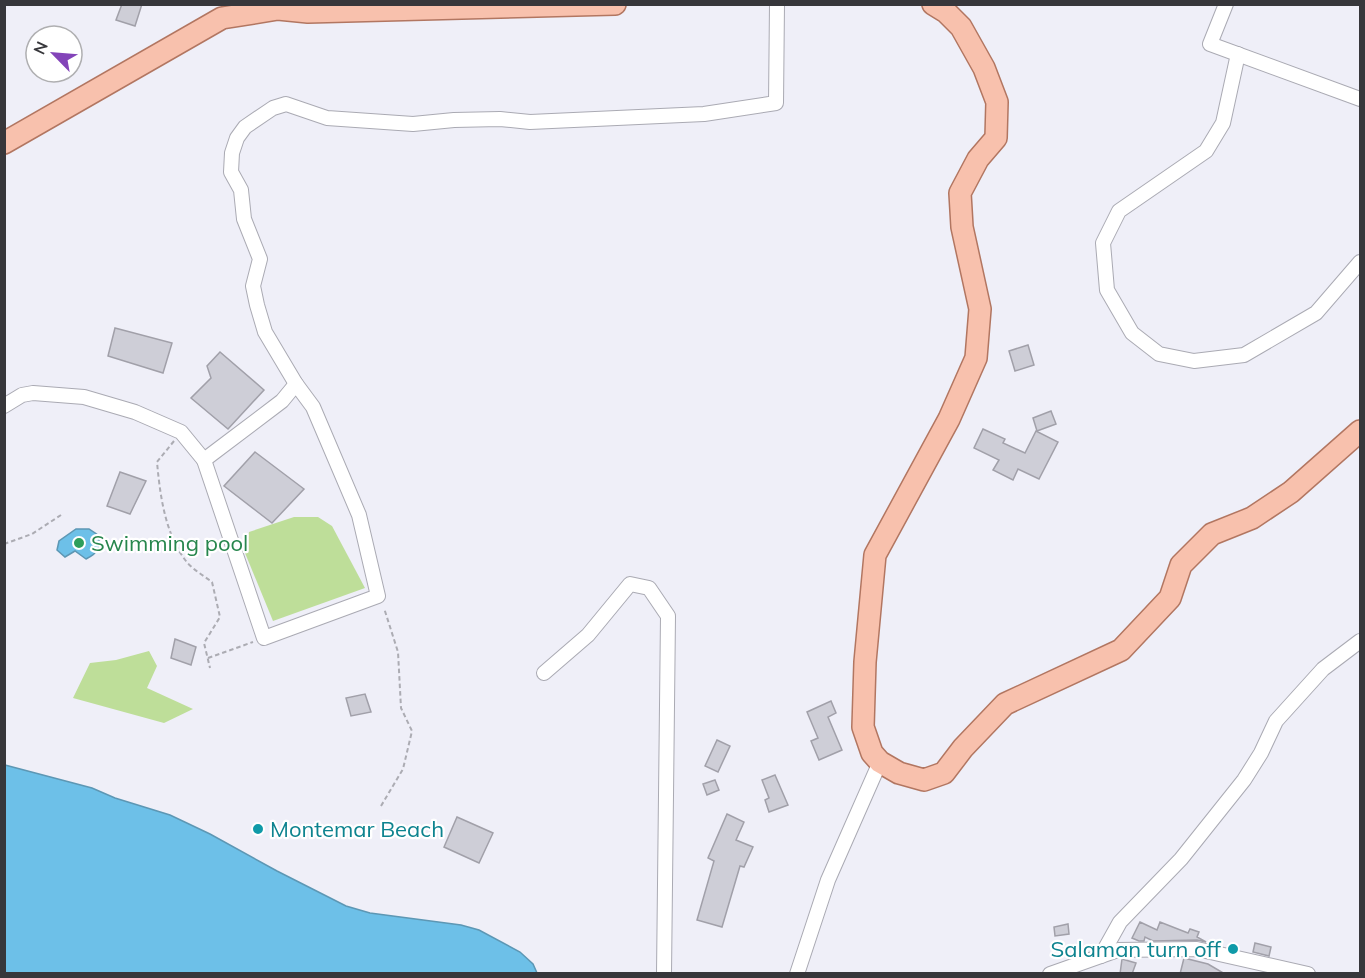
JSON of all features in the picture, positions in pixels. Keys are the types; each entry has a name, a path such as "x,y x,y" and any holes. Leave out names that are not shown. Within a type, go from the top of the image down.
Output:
{"main road":[{"path":"4,143 225,11 278,9 308,12 615,4"},
{"path":"933,4 946,12 961,27 984,68 997,102 996,138 978,159 960,193 962,227 980,309 976,358 949,419 875,555 865,662 863,727 872,753 880,762 899,773 924,780 944,773 963,748 1005,704 1121,650 1170,598 1181,565 1212,534 1252,518 1291,492 1360,431"}],"street":[{"path":"4,406 22,395 65,394 84,397 135,412 181,432 204,460 264,638 378,596 359,515 313,407 296,384 265,332 253,286 260,259 244,219 242,190 231,172 232,153 237,138 245,127 273,108 286,104 327,118 413,124 454,120 501,119 530,122 704,114 776,103 777,4"},
{"path":"1226,4 1210,44 1360,99"},
{"path":"1238,54 1223,123 1206,151 1119,211 1103,243 1107,290 1132,333 1159,354 1194,361 1244,355 1316,313 1360,262"},
{"path":"204,460 282,401 296,384"},
{"path":"543,673 588,634 630,584 649,588 668,616 664,974"},
{"path":"1101,956 1120,922 1181,859 1244,780 1262,753 1276,722 1323,669 1360,641"},
{"path":"797,974 828,880 880,762"},
{"path":"1050,974 1118,950 1197,949 1308,974"}],"path":[{"path":"181,432 157,462 158,478 165,520 177,547 187,563 212,582 220,617 204,643 210,668"},
{"path":"4,544 32,534 61,515"},
{"path":"378,596 398,652 401,708 412,731 403,769 381,806"},
{"path":"208,658 264,638"}],"green space":[{"path":"294,517 318,517 332,526 365,588 273,621 245,553 249,532"},
{"path":"149,651 157,666 147,688 193,709 164,723 73,698 90,663 116,660"}],"water":[{"name":"Swimming pool","path":"76,529 89,529 98,535 98,550 86,559 75,551 65,557 57,550 59,541"},
{"path":"5,765 92,788 115,798 170,815 346,906 370,913 461,925 479,930 520,952 533,964 537,973 5,973"}],"building":[{"path":"122,4 142,4 135,26 116,20"},
{"path":"115,328 172,343 163,373 108,356"},
{"path":"1028,345 1034,365 1015,371 1009,351"},
{"path":"220,352 264,390 228,429 191,398 211,378 207,366"},
{"path":"1051,411 1056,424 1037,431 1033,418"},
{"path":"983,429 1005,439 1003,443 1025,453 1036,431 1058,442 1039,479 1018,469 1013,480 993,470 999,460 974,448"},
{"path":"255,452 304,489 272,523 224,486"},
{"path":"120,472 146,481 130,514 107,506"},
{"path":"175,639 196,647 191,665 171,658"},
{"path":"365,694 371,712 351,716 346,698"},
{"path":"831,701 836,713 828,717 842,750 819,760 811,741 818,738 807,712"},
{"path":"717,740 730,746 718,772 705,766"},
{"path":"775,775 788,805 769,812 765,800 769,798 762,780"},
{"path":"715,780 719,790 707,795 703,784"},
{"path":"727,814 744,822 736,840 753,847 744,867 740,866 722,927 697,920 714,861 708,858"},
{"path":"457,817 493,833 479,863 444,847"},
{"path":"1140,922 1157,930 1160,922 1188,933 1190,929 1199,932 1197,937 1206,942 1197,940 1153,941 1145,937 1144,941 1139,941 1132,938"},
{"path":"1068,924 1069,934 1055,936 1054,927"},
{"path":"1255,943 1271,947 1269,956 1253,952"},
{"path":"1184,958 1208,964 1225,974 1180,974"},
{"path":"1122,959 1136,963 1132,974 1120,974"}],"place":[{"name":"Swimming pool","path":"79,543"},
{"name":"Montemar Beach","path":"258,829"},
{"name":"Salaman turn off","path":"1233,949"}]}
